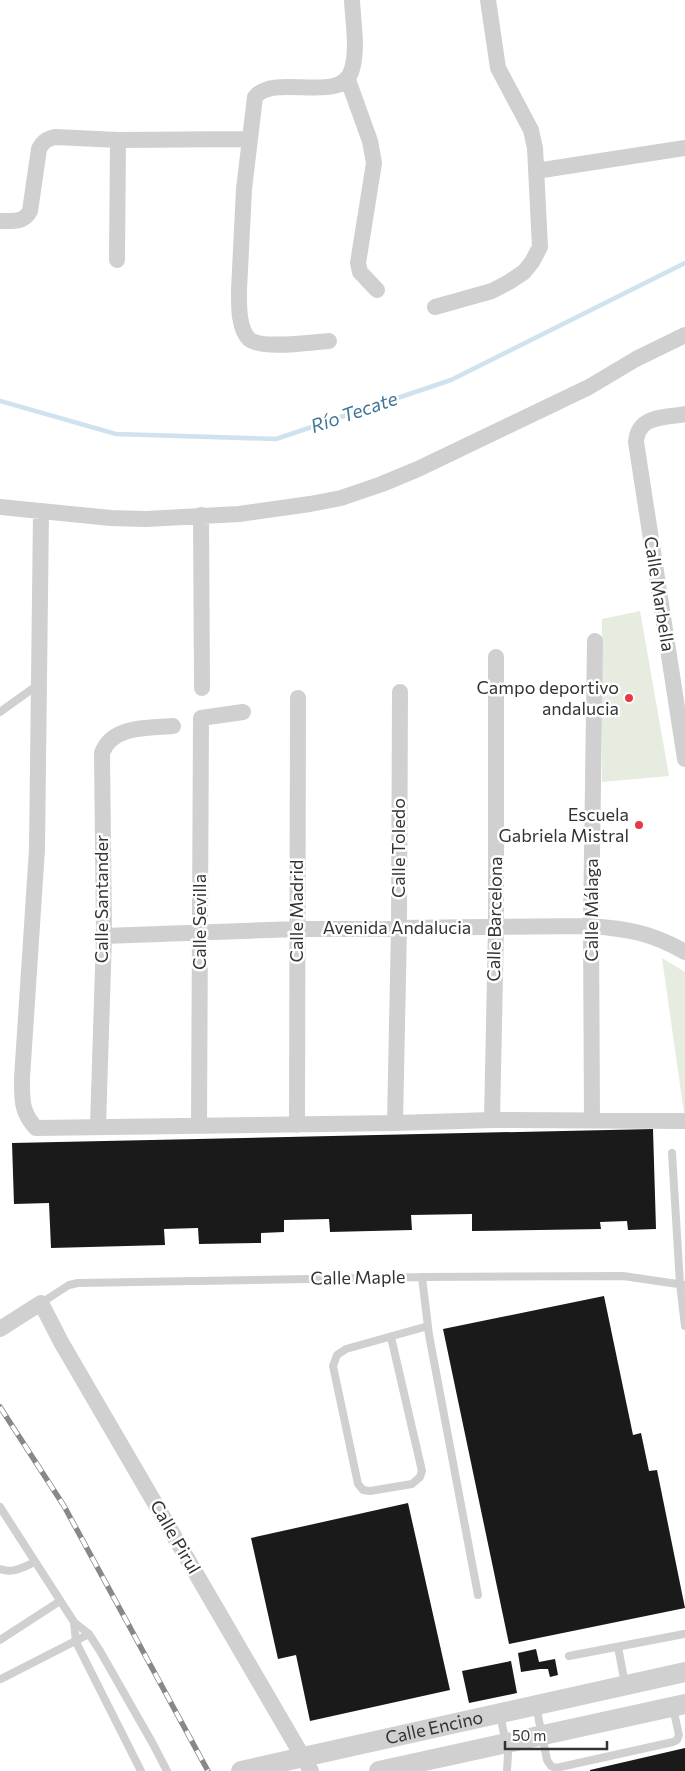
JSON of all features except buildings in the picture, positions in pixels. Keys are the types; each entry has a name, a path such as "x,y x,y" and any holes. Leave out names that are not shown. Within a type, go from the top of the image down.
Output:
{"street":[{"path":"329,341 272,345 258,343 249,339 243,328 239,304 244,189 255,97 262,91 273,87 327,87 348,80 353,68 354,56 352,0"},
{"path":"435,308 492,291 524,272 532,262 540,246 535,148 531,130 498,68 488,0"},
{"path":"348,80 370,141 374,163 358,263 360,272 377,290"},
{"path":"0,221 22,220 28,216 40,149 42,142 48,138 249,140"},
{"path":"117,260 118,140"},
{"path":"536,171 685,148"},
{"path":"0,507 111,518 146,519 239,514 341,498 418,469 551,406 589,387 636,359 685,336"},
{"name":"Calle Marbella","path":"685,414 649,420 638,429 636,442 681,707 685,759"},
{"path":"41,512 37,849 22,1098 28,1119 36,1128 395,1124 492,1120 685,1121"},
{"path":"201,516 202,688"},
{"name":"Calle Málaga","path":"592,1120 591,926 595,641"},
{"name":"Calle Barcelona","path":"492,1120 496,928 496,657"},
{"name":"Calle Toledo","path":"395,1124 399,928 400,692"},
{"name":"Calle Madrid","path":"297,1125 298,698"},
{"name":"Calle Sevilla","path":"199,1126 201,718 243,712"},
{"name":"Calle Santander","path":"98,1126 104,936 102,754 107,743 120,733 128,730 174,726"},
{"name":"Avenida Andalucia","path":"104,936 297,929 591,926 626,929 648,934 685,952"},
{"path":"0,1329 41,1303"},
{"name":"Calle Pirul","path":"41,1303 66,1350 307,1765"},
{"name":"Calle Encino","path":"241,1771 307,1765 500,1714 685,1672"},
{"name":"Calle Encino","path":"379,1771 679,1705"}],"lane":[{"path":"0,712 39,684"},
{"path":"672,1153 685,1326"},
{"name":"Calle Maple","path":"41,1303 69,1285 78,1283 422,1277 624,1276 682,1285"},
{"path":"422,1277 428,1326 478,1595"},
{"path":"390,1337 422,1471 420,1478 412,1484 370,1491 363,1490 358,1484 332,1366 337,1355 346,1349 428,1326"},
{"path":"0,1507 74,1622 89,1634 153,1744 166,1771"},
{"path":"0,1569 6,1571 16,1570 35,1562"},
{"path":"0,1640 60,1602"},
{"path":"74,1622 76,1642 141,1771"},
{"path":"1,1679 89,1634"},
{"path":"569,1656 684,1634"},
{"path":"618,1647 625,1686"},
{"path":"536,1706 547,1760 551,1766 556,1768 677,1740 679,1736 679,1705"},
{"path":"500,1714 506,1742 507,1771"}],"shaded area":[{"name":"Campo deportivo andalucia","path":"640,611 669,776 602,782 602,619"},
{"path":"662,958 685,972 685,1113 684,1113"}],"waterway":[{"name":"Río Tecate","path":"0,401 116,434 276,439 451,380 685,263"}],"railway":[{"path":"0,1407 64,1506 208,1771"}],"place":[{"name":"Campo deportivo andalucia","path":"629,698"},
{"name":"Escuela Gabriela Mistral","path":"639,825"}]}
